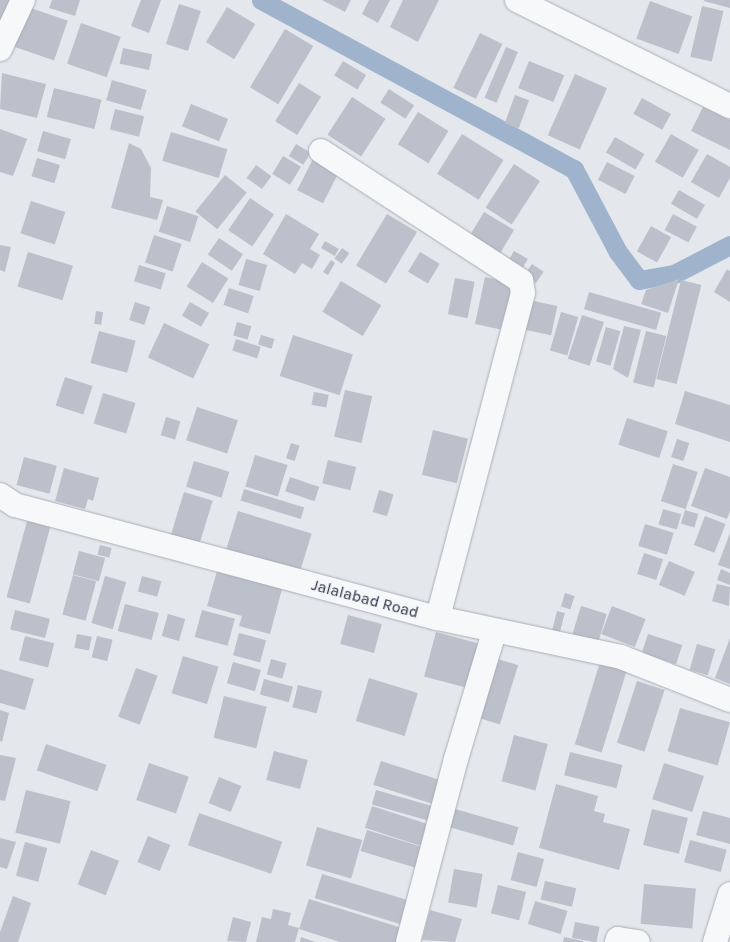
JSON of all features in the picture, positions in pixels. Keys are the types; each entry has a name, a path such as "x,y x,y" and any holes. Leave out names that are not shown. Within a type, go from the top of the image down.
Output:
{"street":[{"path":"0,49 23,0"},
{"path":"517,0 730,106"},
{"path":"321,151 521,281 523,293 438,618"},
{"name":"Jalalabad Road","path":"0,495 15,506 438,618 494,632 621,657 730,700"},
{"path":"408,942 456,759 494,632"},
{"path":"715,942 730,894"},
{"path":"617,942 618,939 638,942"}],"building":[{"path":"0,0 13,0 0,23"},
{"path":"52,0 80,0 75,16 49,8"},
{"path":"141,0 161,0 149,33 131,26"},
{"path":"322,0 351,0 345,12"},
{"path":"369,0 390,0 378,23 362,14"},
{"path":"403,0 439,0 418,42 390,27"},
{"path":"704,0 730,0 730,8 704,1"},
{"path":"650,1 692,16 679,54 636,39"},
{"path":"179,4 201,11 188,51 166,44"},
{"path":"702,6 723,11 712,62 690,57"},
{"path":"28,7 68,21 54,60 14,47"},
{"path":"227,7 255,24 234,59 206,42"},
{"path":"81,23 121,37 107,77 67,64"},
{"path":"285,29 313,46 278,104 250,87"},
{"path":"480,33 502,44 476,99 453,88"},
{"path":"506,47 518,52 496,103 485,98"},
{"path":"123,48 152,54 149,70 120,64"},
{"path":"343,61 366,75 357,89 334,76"},
{"path":"529,61 564,75 553,102 518,88"},
{"path":"2,73 46,84 37,118 0,109"},
{"path":"575,74 607,88 580,149 548,135"},
{"path":"112,80 147,90 141,110 106,100"},
{"path":"299,83 321,97 297,135 275,121"},
{"path":"54,88 102,100 94,129 47,117"},
{"path":"389,89 414,105 405,119 380,102"},
{"path":"515,95 529,100 519,128 505,123"},
{"path":"352,97 386,119 361,157 327,135"},
{"path":"642,98 671,114 662,130 633,114"},
{"path":"191,104 228,119 219,141 182,126"},
{"path":"703,107 730,120 730,150 691,131"},
{"path":"115,109 144,116 139,137 110,129"},
{"path":"418,112 449,131 428,163 398,144"},
{"path":"0,129 27,139 13,176 0,172"},
{"path":"43,131 71,139 65,159 37,151"},
{"path":"171,132 227,149 219,178 162,161"},
{"path":"462,134 504,160 479,200 437,174"},
{"path":"671,134 699,150 683,178 655,162"},
{"path":"615,137 644,154 635,170 606,153"},
{"path":"129,143 141,149 151,168 150,197 163,200 157,220 111,208"},
{"path":"296,144 311,153 303,165 289,156"},
{"path":"707,154 730,167 730,178 719,198 691,182"},
{"path":"283,156 301,167 290,185 272,174"},
{"path":"37,158 60,165 54,183 31,176"},
{"path":"313,159 339,172 323,203 297,190"},
{"path":"607,162 635,176 626,194 598,180"},
{"path":"514,164 540,181 512,224 486,208"},
{"path":"256,165 271,176 262,189 247,178"},
{"path":"225,175 247,193 217,229 195,212"},
{"path":"679,190 705,205 697,219 671,204"},
{"path":"250,198 274,214 252,247 228,230"},
{"path":"31,201 65,212 55,244 20,233"},
{"path":"167,206 198,216 190,242 159,232"},
{"path":"484,212 514,230 496,259 466,241"},
{"path":"286,214 319,234 310,249 320,255 312,269 302,263 295,274 263,254"},
{"path":"387,214 417,232 386,283 356,265"},
{"path":"673,214 697,227 688,243 665,230"},
{"path":"651,226 671,237 657,263 637,251"},
{"path":"154,235 182,244 173,272 145,263"},
{"path":"219,238 243,254 232,271 208,255"},
{"path":"325,241 339,249 335,256 321,248"},
{"path":"0,245 11,247 5,272 0,270"},
{"path":"342,248 349,253 342,264 334,259"},
{"path":"514,251 528,259 519,275 505,267"},
{"path":"28,252 73,266 62,300 17,286"},
{"path":"420,252 440,264 428,284 408,272"},
{"path":"246,259 267,265 260,291 239,285"},
{"path":"331,260 335,263 328,275 323,272"},
{"path":"202,262 228,278 213,303 187,287"},
{"path":"532,264 544,272 536,283 524,276"},
{"path":"139,265 166,273 161,289 134,281"},
{"path":"727,269 730,271 730,302 714,292"},
{"path":"485,277 519,284 509,331 475,324"},
{"path":"455,278 475,282 468,318 448,314"},
{"path":"679,279 668,313 641,304 646,290"},
{"path":"681,280 701,285 677,384 656,379"},
{"path":"341,281 381,305 363,336 322,312"},
{"path":"229,288 254,296 248,313 223,305"},
{"path":"589,292 661,313 656,330 584,309"},
{"path":"529,300 557,306 551,335 523,329"},
{"path":"135,302 150,307 144,325 129,320"},
{"path":"190,302 209,313 201,327 182,316"},
{"path":"96,311 103,312 101,325 94,324"},
{"path":"561,312 578,317 567,355 550,350"},
{"path":"582,315 604,322 590,366 568,359"},
{"path":"237,322 251,326 248,340 233,335"},
{"path":"164,323 209,344 193,379 148,357"},
{"path":"624,326 641,330 628,378 613,369"},
{"path":"606,327 620,331 610,366 596,362"},
{"path":"99,331 136,341 127,373 90,363"},
{"path":"646,331 666,336 654,388 633,382"},
{"path":"261,335 274,339 271,349 258,345"},
{"path":"293,335 353,354 340,395 280,376"},
{"path":"236,339 261,347 257,358 232,350"},
{"path":"65,377 93,386 83,414 56,406"},
{"path":"345,390 372,396 361,443 334,437"},
{"path":"685,391 730,405 730,442 675,424"},
{"path":"314,392 329,395 326,408 312,405"},
{"path":"103,393 136,403 126,434 94,424"},
{"path":"197,407 238,420 227,454 186,440"},
{"path":"166,417 180,421 175,439 161,435"},
{"path":"627,418 668,431 659,458 618,445"},
{"path":"433,430 468,439 457,483 422,475"},
{"path":"677,439 689,443 683,461 671,457"},
{"path":"291,443 300,446 295,461 286,458"},
{"path":"255,455 288,465 278,496 245,487"},
{"path":"24,457 57,466 49,494 16,485"},
{"path":"328,460 356,467 350,490 322,483"},
{"path":"194,461 229,472 221,498 186,487"},
{"path":"673,464 698,472 686,509 661,501"},
{"path":"64,468 99,478 93,501 88,499 85,509 55,501"},
{"path":"705,468 730,477 730,511 727,519 691,506"},
{"path":"290,477 319,487 314,501 285,491"},
{"path":"244,489 304,507 301,519 240,500"},
{"path":"379,490 393,494 387,516 373,512"},
{"path":"184,492 213,501 197,550 169,542"},
{"path":"663,509 681,514 677,530 659,524"},
{"path":"685,510 698,514 694,527 681,523"},
{"path":"238,511 312,534 298,577 225,554"},
{"path":"705,516 726,524 714,553 694,545"},
{"path":"27,521 50,527 30,604 7,597"},
{"path":"645,524 674,533 667,555 638,546"},
{"path":"730,533 730,569 718,565"},
{"path":"100,545 112,548 109,558 98,555"},
{"path":"79,551 105,558 99,581 73,574"},
{"path":"644,553 663,559 656,580 637,574"},
{"path":"669,561 695,572 685,596 659,585"},
{"path":"721,569 730,573 730,585 717,580"},
{"path":"217,571 282,589 270,634 239,626 242,616 207,606"},
{"path":"73,575 96,581 86,621 62,615"},
{"path":"105,576 126,582 113,629 91,623"},
{"path":"142,576 161,581 157,597 138,591"},
{"path":"717,584 730,587 729,606 712,601"},
{"path":"565,593 575,596 570,609 561,606"},
{"path":"125,604 159,613 152,640 118,631"},
{"path":"581,606 607,614 598,643 572,635"},
{"path":"612,606 646,619 635,647 601,634"},
{"path":"15,610 50,619 45,638 10,629"},
{"path":"202,610 235,619 228,646 195,637"},
{"path":"557,611 565,613 560,632 552,630"},
{"path":"168,614 185,619 179,641 162,636"},
{"path":"348,615 382,624 374,653 340,644"},
{"path":"436,632 483,645 471,689 424,676"},
{"path":"239,633 266,640 260,662 233,655"},
{"path":"77,634 92,637 89,651 74,648"},
{"path":"648,634 682,645 676,664 642,653"},
{"path":"25,636 54,643 48,668 19,660"},
{"path":"97,636 113,640 107,661 92,657"},
{"path":"730,638 730,684 715,678"},
{"path":"697,644 715,649 708,675 690,670"},
{"path":"183,656 218,667 207,704 172,693"},
{"path":"271,659 286,663 282,679 267,674"},
{"path":"498,659 518,665 500,724 480,718"},
{"path":"233,662 261,670 255,691 227,683"},
{"path":"600,662 627,670 602,752 575,744"},
{"path":"136,668 158,676 140,725 118,717"},
{"path":"0,669 34,679 25,710 0,703"},
{"path":"369,678 418,693 405,736 356,721"},
{"path":"264,679 293,687 289,702 260,694"},
{"path":"637,681 665,690 644,752 617,743"},
{"path":"298,685 322,691 317,713 292,707"},
{"path":"224,696 267,707 256,748 214,738"},
{"path":"680,708 730,722 718,766 668,751"},
{"path":"0,710 9,713 2,742 0,741"},
{"path":"514,735 548,744 535,790 502,781"},
{"path":"46,744 107,765 97,791 37,770"},
{"path":"274,751 308,760 300,789 266,780"},
{"path":"570,752 622,765 617,788 564,775"},
{"path":"0,755 16,758 5,801 0,800"},
{"path":"381,761 443,781 435,805 373,785"},
{"path":"149,763 189,777 176,814 136,800"},
{"path":"664,763 704,776 692,812 652,799"},
{"path":"219,777 241,786 231,812 209,803"},
{"path":"556,784 598,796 594,811 605,814 603,822 630,829 619,870 539,848"},
{"path":"26,790 71,801 60,844 15,833"},
{"path":"376,790 434,807 430,821 372,804"},
{"path":"372,806 432,825 425,847 365,828"},
{"path":"455,809 518,827 513,845 450,827"},
{"path":"652,809 688,818 679,854 643,845"},
{"path":"703,811 730,818 730,844 696,835"},
{"path":"199,813 282,842 271,874 188,845"},
{"path":"317,827 362,840 351,878 306,865"},
{"path":"367,830 429,849 423,870 361,851"},
{"path":"148,836 170,845 160,871 138,862"},
{"path":"0,838 16,842 7,869 0,867"},
{"path":"690,840 727,850 721,872 684,862"},
{"path":"25,842 47,848 38,882 16,876"},
{"path":"91,850 119,861 106,895 78,885"},
{"path":"518,852 544,859 537,887 510,880"},
{"path":"454,869 483,874 477,908 448,902"},
{"path":"322,874 414,902 406,926 315,898"},
{"path":"545,881 576,888 572,907 541,900"},
{"path":"644,884 696,889 692,928 641,924"},
{"path":"498,885 526,892 519,920 491,913"},
{"path":"13,896 31,903 18,942 0,942 0,932"},
{"path":"309,899 402,928 397,942 340,942 299,929"},
{"path":"535,901 568,911 560,934 528,924"},
{"path":"273,909 291,913 288,925 299,928 295,942 256,942 262,917 271,919"},
{"path":"430,910 462,919 455,942 422,940"},
{"path":"233,917 251,922 246,942 227,941"},
{"path":"575,922 600,927 597,942 572,938"},
{"path":"301,937 315,942 300,942"},
{"path":"564,937 583,941 583,942 563,942"}],"waterway":[{"path":"261,0 574,169 618,252 639,280 674,274 730,245"}]}
